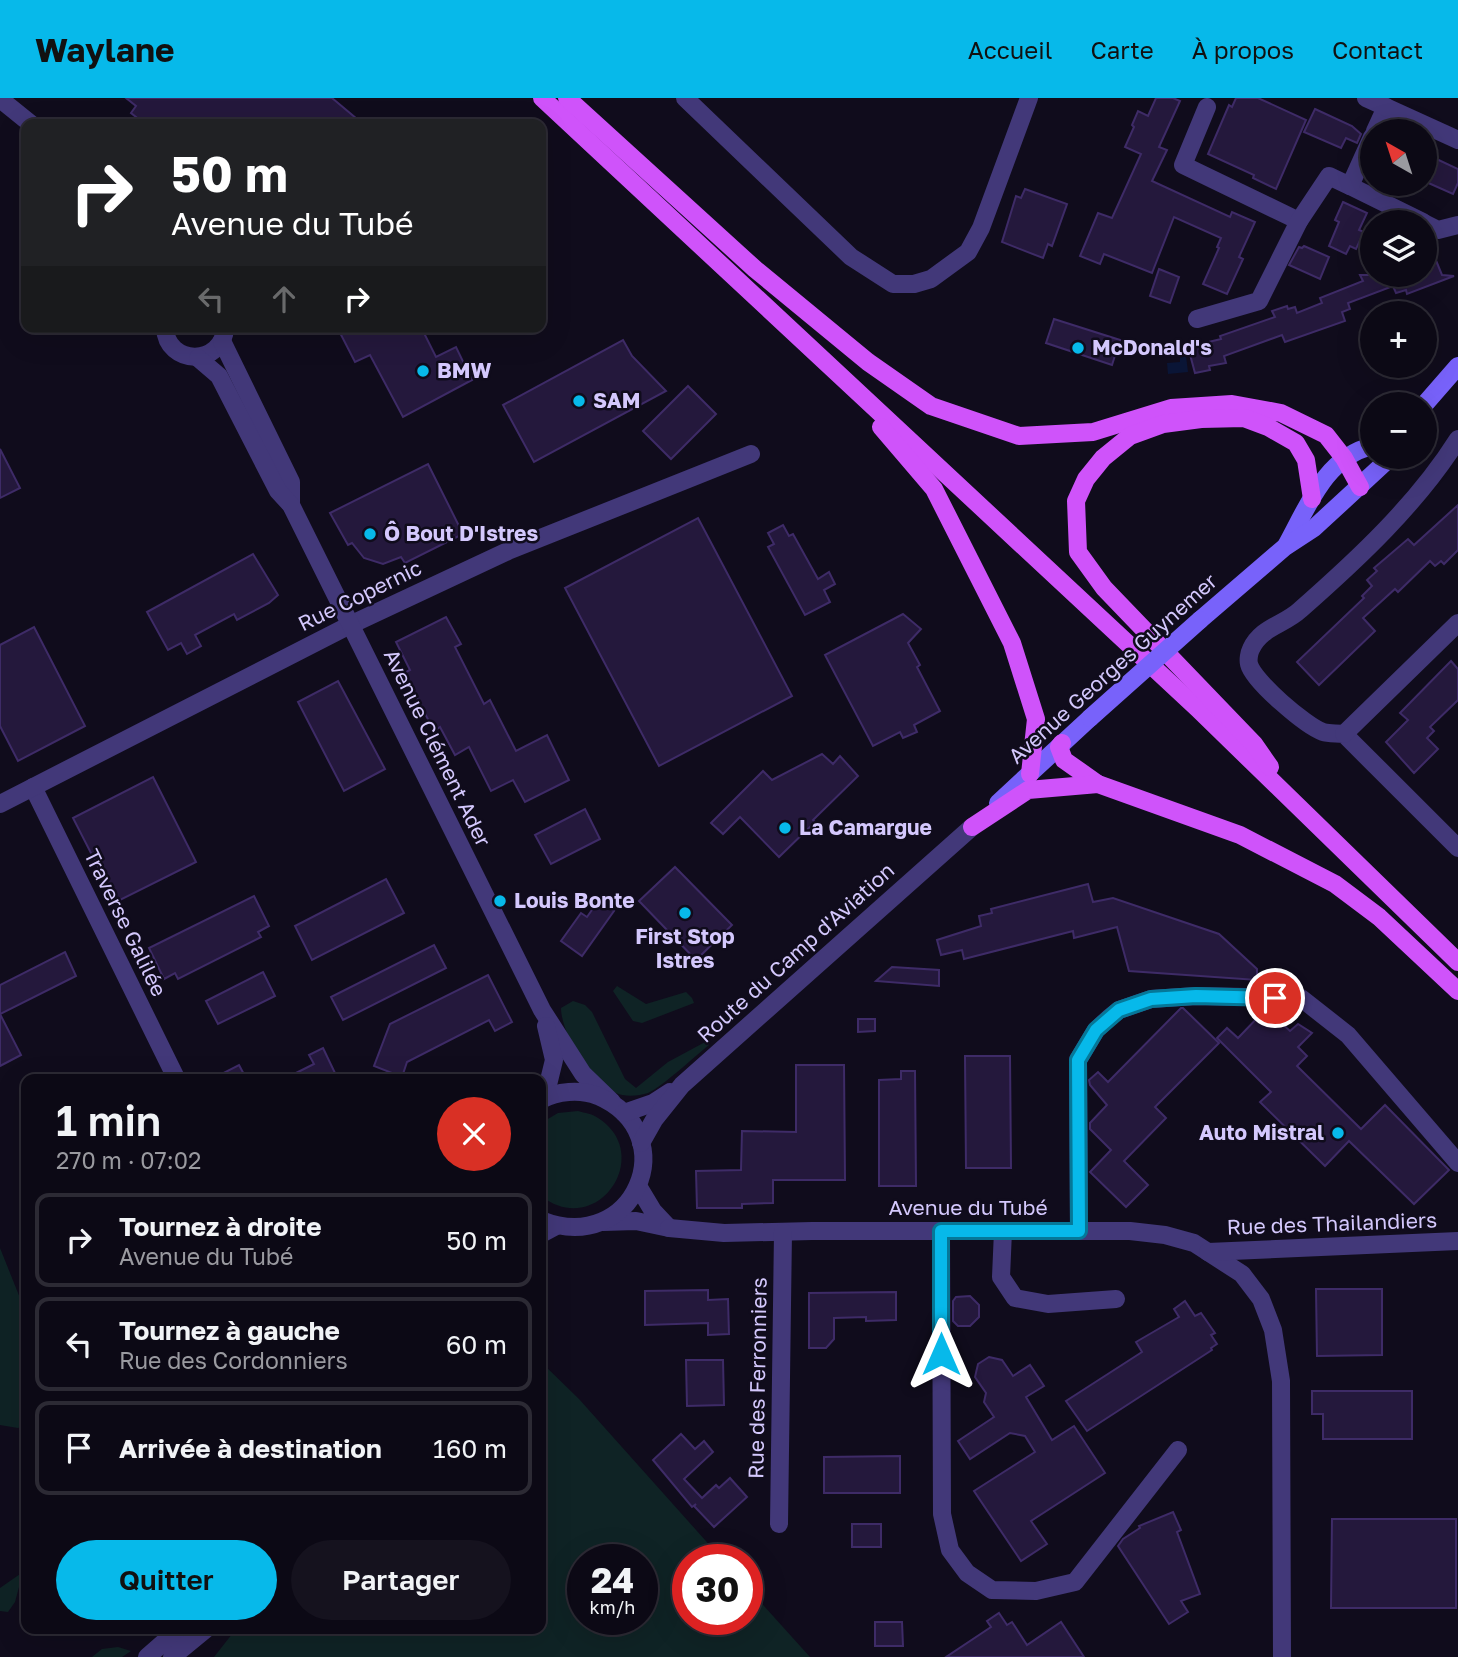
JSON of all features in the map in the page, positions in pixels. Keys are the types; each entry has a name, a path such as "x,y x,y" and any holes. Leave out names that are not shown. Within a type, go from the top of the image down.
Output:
{"main road":[{"path":"542,98 1297,804 1458,962"},
{"path":"567,98 755,268 868,362 931,406 1019,436 1093,432 1171,408 1232,404 1281,413 1326,435 1344,458 1360,487"},
{"path":"814,351 934,489 1012,643 1036,719 1030,774"},
{"path":"1435,392 1458,366"},
{"path":"1437,402 1458,380"},
{"path":"1297,804 1254,744 1104,588 1078,552 1076,501 1086,479 1103,458 1130,436 1163,424 1201,419 1244,418 1296,443 1306,460 1312,499"},
{"name":"Avenue Georges Guynemer","path":"1285,547 1330,471 1344,458 1360,449"},
{"path":"1306,460 1360,487"},
{"name":"Avenue Georges Guynemer","path":"972,827 1200,620 1285,547 1314,528 1379,469"},
{"path":"1062,743 1059,747 1064,760 1098,783 1240,835 1335,884 1379,917 1458,991"},
{"path":"972,827 1028,790 1098,783"}],"street":[{"path":"685,98 851,257 893,284 914,284 931,279 968,252 981,228 1029,98"},
{"path":"1366,98 1458,140"},
{"path":"1,102 24,119"},
{"path":"1207,107 1184,165 1299,221"},
{"path":"1380,119 1386,107"},
{"path":"1350,186 1360,164"},
{"path":"1197,319 1259,301 1299,221 1329,176 1398,210"},
{"path":"1437,230 1458,225"},
{"name":"Avenue Clément Ader","path":"166,333 167,340 177,352 198,358 219,376 278,491 291,505 542,1010 583,1074 635,1127 641,1143"},
{"path":"198,358 216,349 224,334"},
{"name":"Avenue Clément Ader","path":"224,334 291,482 291,505"},
{"path":"1458,439 1406,506 1359,556 1297,613 1269,628 1256,641 1250,652 1249,663 1262,684 1298,716 1322,732 1344,734 1458,848"},
{"name":"Rue Copernic","path":"0,804 350,625 508,551 751,454"},
{"path":"1344,734 1458,623"},
{"name":"Traverse Galilée","path":"33,787 174,1074"},
{"name":"Route du Camp d'Aviation","path":"641,1143 654,1120 682,1085 972,827"},
{"path":"1079,1231 1078,1060 1096,1030 1109,1018 1119,1010 1151,999 1196,996 1301,998 1348,1035 1458,1163"},
{"name":"Avenue Clément Ader","path":"542,1010 554,1060 546,1088"},
{"name":"Route du Camp d'Aviation","path":"618,1107 653,1103 682,1085"},
{"path":"546,1098 568,1091 591,1093 618,1107"},
{"path":"603,1222 629,1201 638,1186 642,1165 641,1143"},
{"path":"638,1186 653,1211 668,1228"},
{"name":"Avenue du Tubé","path":"546,1227 580,1228 603,1222 636,1221 668,1228 724,1233 1130,1231 1165,1235 1194,1243 1242,1274 1261,1298 1273,1330 1281,1381 1282,1657"},
{"path":"941,1231 942,1514 950,1550 967,1573 992,1590 1036,1591 1074,1582 1178,1450"},
{"path":"1003,1231 1001,1277 1015,1298 1048,1304 1116,1299"},
{"name":"Rue des Ferronniers","path":"779,1524 783,1232"},
{"name":"Rue des Thailandiers","path":"1208,1252 1458,1241"},
{"path":"147,1657 173,1634"},
{"path":"172,1657 200,1634"}],"green space":[{"path":"617,986 646,1004 686,992 694,1003 642,1023 633,1021 613,991"},
{"path":"573,1001 585,1005 592,1012 625,1079 636,1088 668,1062 707,1041 709,1045 654,1090 632,1096 619,1094 606,1088 597,1079 572,1043 561,1008"},
{"path":"578,1111 596,1117 614,1133 621,1152 620,1170 612,1187 599,1200 582,1207 562,1207 546,1199 546,1120 558,1113"},
{"path":"0,1248 21,1300 21,1426 0,1425"},
{"path":"546,1367 579,1399 709,1544 672,1544 672,1635 763,1635 763,1605 810,1657 214,1657 232,1634 546,1634"},
{"path":"21,1573 15,1602 8,1612 0,1611 0,1588"},
{"path":"118,1647 131,1651 122,1657 92,1657 102,1649"}],"water":[{"path":"1186,356 1188,372 1168,374 1167,363 1180,362 1180,357"}],"building":[{"path":"126,98 332,98 357,119 139,119 131,113 136,106"},
{"path":"1156,98 1173,98 1180,101 1159,147 1167,150 1152,181 1230,217 1232,212 1255,222 1239,257 1243,259 1227,294 1203,284 1221,238 1174,217 1152,273 1104,254 1100,264 1080,256 1098,213 1112,218 1141,154 1125,147 1134,127 1132,125 1138,111 1148,116"},
{"path":"1236,98 1258,98 1306,120 1276,189 1253,178 1254,175 1208,154 1229,105 1232,107"},
{"path":"1315,109 1352,126 1360,136 1357,143 1346,138 1341,148 1304,132"},
{"path":"1437,159 1458,169 1458,183 1453,194 1437,187"},
{"path":"1025,189 1067,204 1052,246 1048,244 1043,258 1002,242 1016,196 1021,198"},
{"path":"1343,202 1360,210 1360,240 1356,249 1350,246 1346,254 1329,246 1339,222 1335,220"},
{"path":"1304,246 1329,257 1320,279 1289,265 1299,247"},
{"path":"1437,263 1442,275 1454,276 1437,283"},
{"path":"1159,269 1179,277 1170,303 1150,296"},
{"path":"1360,282 1360,287 1390,287 1348,303 1350,309 1342,312 1345,321 1285,342 1282,335 1224,356 1226,363 1209,366 1210,370 1195,373 1188,347 1221,339 1220,336 1275,317 1272,311 1287,306 1288,309 1295,307 1297,313 1322,303 1320,298"},
{"path":"1393,287 1425,287 1407,294 1406,290 1396,293"},
{"path":"1054,319 1120,340 1112,365 1046,343"},
{"name":"BMW","path":"340,333 424,333 436,357 456,347 472,380 403,417 370,355 355,362"},
{"name":"SAM","path":"623,340 632,356 666,391 534,462 503,405"},
{"path":"688,386 716,414 671,459 643,431"},
{"path":"0,449 20,488 0,498"},
{"path":"428,464 463,534 405,563 401,557 383,564 364,558 352,543 348,545 330,513"},
{"path":"1458,505 1458,550 1444,564 1441,561 1435,566 1430,561 1398,592 1395,589 1363,618 1375,631 1319,685 1297,662 1364,598 1362,596 1372,586 1367,580 1377,571 1374,568 1408,539 1414,545"},
{"path":"698,518 792,696 659,766 565,588"},
{"path":"783,525 789,536 793,534 818,579 829,572 835,584 824,590 830,602 805,615 768,547 774,544 768,533"},
{"path":"253,554 278,595 269,603 237,620 234,614 195,635 201,646 187,654 181,643 168,650 147,612"},
{"path":"903,614 921,629 908,643 940,711 914,725 917,732 903,738 900,732 873,746 825,655"},
{"path":"446,617 461,644 455,647 484,704 490,700 516,751 547,735 569,780 525,802 513,780 491,791 469,747 455,755 440,727 434,731 404,673 410,670 396,642"},
{"path":"34,627 85,726 18,761 0,726 0,645"},
{"path":"1451,661 1458,669 1458,700 1430,727 1434,731 1427,738 1438,749 1414,773 1386,742 1408,720 1400,713"},
{"path":"338,681 385,769 344,791 298,702"},
{"path":"822,754 833,764 840,756 858,776 779,857 740,817 723,834 711,823 763,771 772,780"},
{"path":"153,777 196,862 116,902 73,818"},
{"path":"585,809 600,839 551,864 535,835"},
{"name":"First Stop Istres","path":"675,867 732,925 696,960 639,901"},
{"path":"386,879 404,913 312,960 295,926"},
{"path":"1088,884 1093,902 1113,898 1219,934 1257,969 1257,980 1129,971 1117,927 1074,938 1073,931 964,959 962,950 941,955 937,940 981,926 979,916 992,913 991,909"},
{"path":"254,896 269,926 258,932 261,937 178,979 175,973 164,979 149,948"},
{"path":"599,900 614,911 582,956 561,941 581,913 587,917"},
{"path":"434,945 446,968 343,1020 331,997"},
{"path":"65,952 76,976 0,1014 0,985"},
{"path":"892,967 939,970 939,986 876,981"},
{"path":"263,972 275,996 218,1024 206,1001"},
{"path":"488,975 512,1022 495,1031 489,1020 407,1062 403,1074 394,1074 374,1066 390,1024"},
{"path":"1181,1008 1219,1043 1155,1107 1166,1118 1124,1161 1148,1185 1126,1207 1090,1172 1111,1150 1090,1129 1090,1123 1107,1105 1090,1085 1089,1080 1098,1072 1108,1082"},
{"path":"1263,1012 1276,1025 1279,1021 1290,1031 1298,1024 1312,1033 1298,1047 1307,1056 1297,1066 1361,1129 1385,1105 1449,1170 1414,1204 1349,1141 1325,1166 1260,1102 1271,1092 1217,1038 1227,1028 1238,1038"},
{"path":"0,1014 21,1055 0,1066"},
{"path":"858,1019 875,1019 875,1031 858,1032"},
{"path":"323,1048 335,1073 294,1074 314,1064 309,1055"},
{"path":"965,1056 1010,1056 1011,1168 966,1168"},
{"path":"239,1065 244,1074 222,1074"},
{"path":"796,1065 844,1065 845,1180 773,1180 773,1203 742,1204 742,1208 697,1208 696,1171 741,1170 742,1131 796,1132"},
{"path":"901,1071 915,1071 916,1186 879,1186 879,1080 901,1079"},
{"path":"1316,1289 1382,1289 1382,1355 1317,1356"},
{"path":"708,1290 708,1300 728,1299 729,1334 708,1335 708,1323 645,1325 645,1291"},
{"path":"896,1292 896,1320 834,1318 834,1339 826,1348 809,1348 809,1293"},
{"path":"970,1296 979,1305 979,1317 970,1326 958,1326 953,1321 953,1301 956,1297"},
{"path":"1185,1301 1195,1316 1201,1313 1215,1333 1211,1335 1217,1344 1212,1350 1087,1431 1066,1401 1142,1352 1136,1342 1179,1317 1174,1309"},
{"path":"989,1357 1002,1360 1013,1376 1030,1365 1044,1386 1026,1397 1052,1440 1074,1426 1105,1473 1031,1521 1047,1544 1021,1561 974,1491 1035,1452 1025,1436 1010,1433 970,1459 958,1441 994,1417 984,1402 986,1393 975,1377 978,1364"},
{"path":"686,1360 723,1360 724,1405 687,1406"},
{"path":"1312,1391 1412,1391 1412,1439 1323,1439 1323,1414 1312,1414"},
{"path":"681,1434 695,1449 704,1441 713,1452 684,1479 702,1498 716,1485 719,1488 730,1478 747,1497 714,1527 694,1506 696,1504 692,1507 653,1460"},
{"path":"900,1456 900,1493 824,1493 824,1457"},
{"path":"1173,1512 1181,1530 1177,1532 1200,1594 1181,1601 1188,1612 1169,1624 1118,1546 1123,1539 1140,1528 1139,1526"},
{"path":"1332,1519 1456,1519 1456,1608 1331,1608"},
{"path":"852,1524 881,1524 881,1547 852,1547"},
{"path":"999,1613 1007,1625 1012,1622 1027,1645 1061,1622 1084,1657 946,1657 991,1627 987,1621"},
{"path":"875,1622 902,1622 903,1646 875,1646"}],"place":[{"name":"McDonald's","path":"1078,348"},
{"name":"BMW","path":"423,371"},
{"name":"SAM","path":"579,401"},
{"name":"Ô Bout D'Istres","path":"370,534"},
{"name":"La Camargue","path":"785,828"},
{"name":"Louis Bonte","path":"500,901"},
{"name":"First Stop Istres","path":"685,913"},
{"name":"Auto Mistral","path":"1338,1133"}],"route":[{"path":"941,1354 941,1231 1079,1231 1078,1060 1096,1030 1119,1010 1151,999 1196,996 1275,998"}]}
